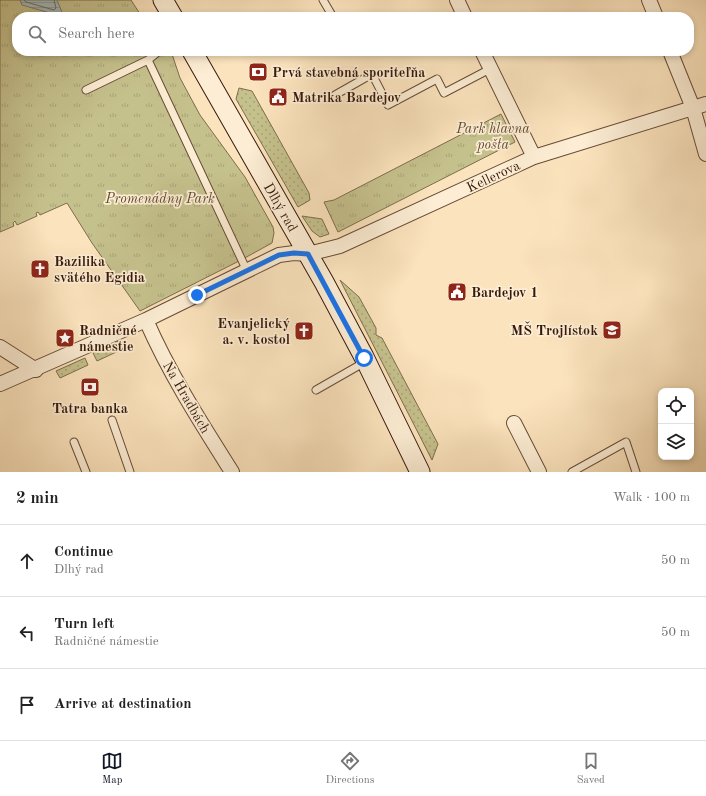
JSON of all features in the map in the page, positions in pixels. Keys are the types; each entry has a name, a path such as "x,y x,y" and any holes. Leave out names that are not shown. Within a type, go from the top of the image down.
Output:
{"street":[{"path":"163,0 170,12"},
{"path":"457,0 463,12"},
{"path":"649,0 654,12"},
{"name":"Dlhý rad","path":"195,56 308,254 366,362 420,472"},
{"path":"484,56 534,158"},
{"path":"673,56 699,106 706,154"},
{"name":"Kellerova","path":"308,254 325,251 344,245 534,158 699,106"},
{"path":"0,384 36,370 146,320 279,255 294,253 308,254"},
{"name":"Na Hradbách","path":"146,320 154,340 177,381 232,472"},
{"path":"0,347 36,370"},
{"path":"514,422 539,472"}],"lane":[{"path":"324,0 330,12"},
{"path":"86,90 148,60 153,56"},
{"path":"148,60 246,271"},
{"path":"335,95 372,74 388,105 437,80 444,93 490,69"},
{"path":"316,390 366,362"},
{"path":"112,420 130,472"},
{"path":"74,442 86,472"},
{"path":"572,472 626,442 636,472"}],"green space":[{"name":"Promenádny Park","path":"0,0 131,0 139,12 12,12 12,56 173,56 180,78 200,115 245,177 273,227 274,233 272,243 140,311 92,243 67,203 40,215 38,212 36,213 37,216 17,225 15,221 13,223 14,226 0,232"},
{"path":"239,88 252,91 309,193 310,200 298,207 236,99"},
{"name":"Park hlavna pošta","path":"501,114 515,142 338,232 324,202 334,200"},
{"path":"302,216 322,219 329,234 320,237 312,231"},
{"path":"340,280 359,297 376,328 376,335 382,338 438,444 432,460"},
{"path":"121,340 125,348 97,361 93,353"},
{"path":"85,358 88,365 60,378 56,371"}],"water":[{"path":"20,0 57,0 62,12 46,12 22,5"}],"place":[{"name":"Prvá stavebná sporiteľňa","path":"258,72"},
{"name":"Matrika Bardejov","path":"278,97"},
{"name":"Bazilika svätého Egidia","path":"40,269"},
{"name":"Bardejov 1","path":"457,292"},
{"name":"MŠ Trojlístok","path":"612,330"},
{"name":"Evanjelický a. v. kostol","path":"304,331"},
{"name":"Radničné námestie","path":"65,338"},
{"name":"Tatra banka","path":"90,387"}],"route":[{"path":"197,295 279,255 294,253 308,254 364,358"}]}
